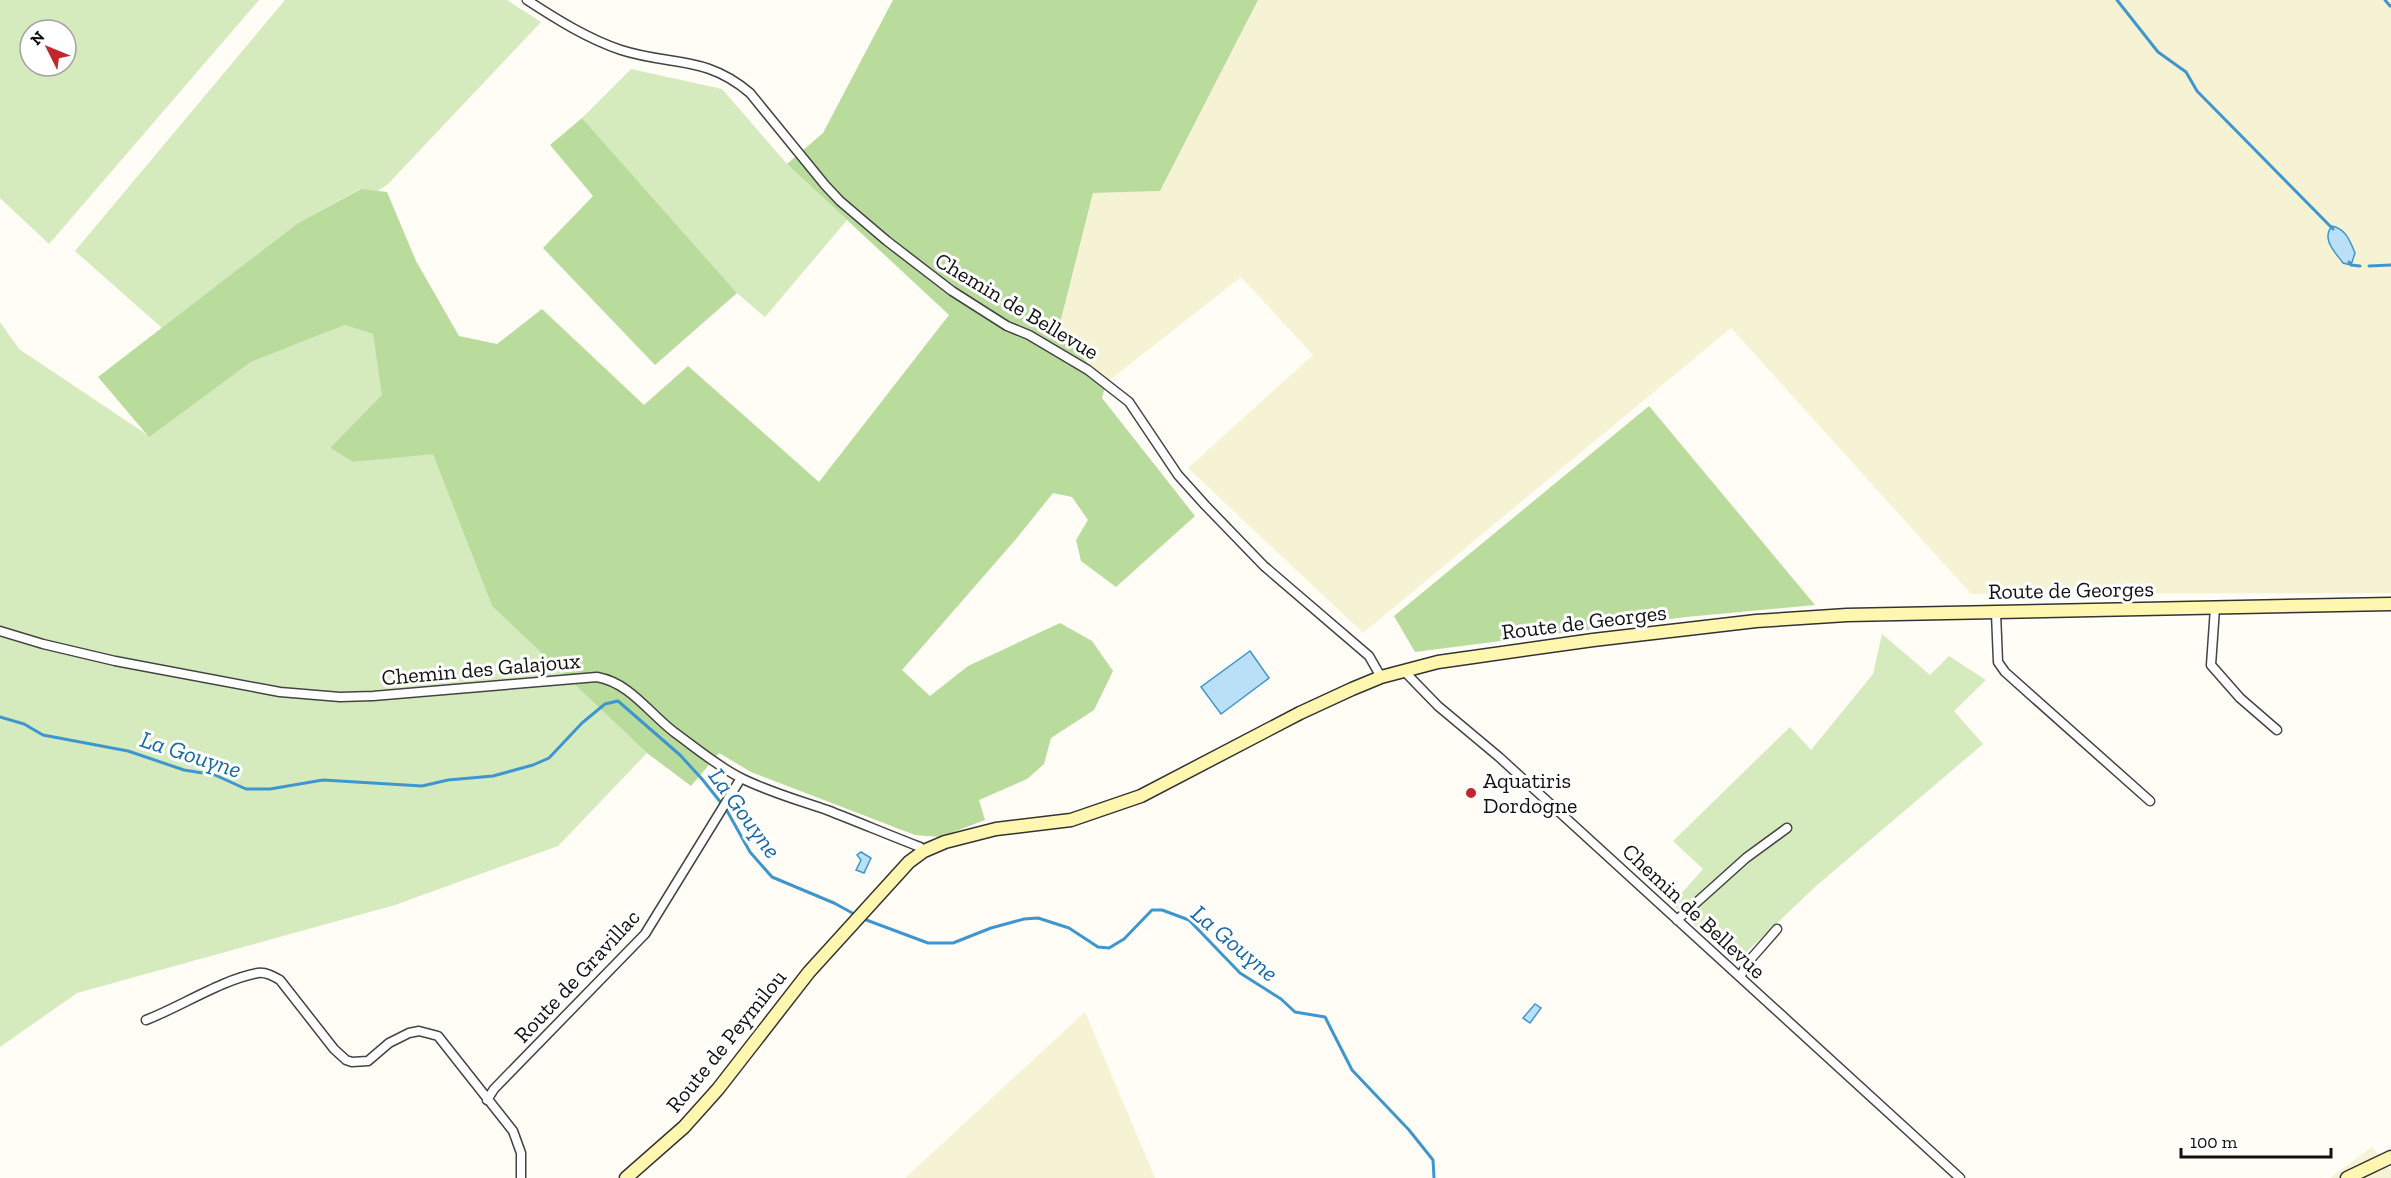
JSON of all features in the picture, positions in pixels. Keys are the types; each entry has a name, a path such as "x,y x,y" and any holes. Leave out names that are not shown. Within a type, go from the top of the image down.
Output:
{"street":[{"name":"Chemin de Bellevue","path":"527,0 573,27 618,49 709,67 737,81 750,93 806,164 840,201 896,248 968,302 1088,370 1129,402 1178,475 1204,505 1264,566 1369,656 1381,677"},
{"name":"Route de Georges","path":"852,925 909,862 924,851 945,842 996,829 1071,820 1141,796 1300,712 1381,677 1438,662 1593,640 1756,621 1847,615 2391,604"},
{"path":"2215,608 2211,665 2240,698 2277,730"},
{"path":"1996,613 1998,662 2005,672 2150,801"},
{"name":"Chemin des Galajoux","path":"1,634 115,661 280,692 340,697 607,679 626,688 670,729 718,765 741,778 767,790 920,847 924,851"},
{"name":"Chemin de Bellevue","path":"1403,670 1438,706 1499,757 1960,1178"},
{"name":"Route de Gravillac","path":"487,1100 494,1089 645,934 741,778"},
{"path":"1677,920 1746,858 1787,828"},
{"name":"Route de Peymilou","path":"626,1178 684,1127 718,1089 809,972 852,925"},
{"path":"1740,977 1749,961 1777,929"},
{"path":"146,1020 226,984 259,973 271,974 280,980 334,1049 346,1060 368,1061 399,1037 419,1031 429,1033 441,1039 513,1131 521,1153 521,1178"},
{"path":"2347,1178 2391,1158"}],"shaded area":[{"path":"1258,0 2391,0 2391,593 1971,594 1731,328 1363,633 1188,468 1313,355 1241,277 1106,383 1058,331 1093,193 1160,191"},
{"path":"1085,1012 1155,1178 905,1178"},
{"path":"2372,1147 2391,1170 2391,1178 2330,1178"}],"green space":[{"path":"0,0 259,0 49,244 0,198"},
{"path":"285,0 507,0 541,22 387,185 377,191 360,189 298,223 162,328 75,251"},
{"path":"893,0 1258,0 1160,191 1093,193 1058,331 1106,383 1102,398 1195,516 1116,587 1081,561 1076,540 1088,520 1072,497 1053,493 902,670 930,696 968,666 1060,623 1092,641 1113,671 1094,710 1051,738 1044,764 1027,779 979,800 985,820 940,837 915,835 751,772 719,753 691,786 647,753 492,606 433,454 353,462 330,448 382,395 373,334 345,325 251,362 149,437 98,377 298,223 361,189 387,192 416,261 459,336 497,344 542,309 644,405 688,366 819,482 949,315 787,164 823,133"},
{"path":"631,69 722,89 787,164 847,220 765,317 737,293 582,118"},
{"path":"582,118 737,293 655,365 543,248 593,196 550,145"},
{"path":"0,322 19,349 149,436 251,362 345,325 373,334 383,395 330,448 353,462 433,453 492,606 647,753 558,846 395,905 77,993 0,1047"},
{"path":"1649,406 1815,605 1686,617 1415,652 1394,616"},
{"path":"1882,634 1930,675 1949,656 1986,680 1954,711 1983,744 1816,886 1735,963 1672,904 1703,869 1673,841 1790,727 1811,750 1873,674"}],"water":[{"path":"2332,226 2341,230 2351,244 2355,253 2351,265 2343,263 2330,245 2328,236"},
{"path":"1250,651 1269,678 1221,714 1201,687"},
{"path":"861,852 871,858 864,873 856,870 861,860 857,855"},
{"path":"1535,1004 1541,1008 1530,1023 1523,1018"}],"waterway":[{"path":"2117,0 2158,52 2186,72 2197,91 2333,229"},
{"path":"2385,0 2390,6"},
{"path":"2349,262 2351,265 2360,266"},
{"path":"2369,266 2391,265"},
{"name":"La Gouyne","path":"0,717 24,724 43,735 128,751 184,770 215,775 246,789 270,789 323,780 422,786 448,780 493,776 533,765 549,758 582,723 605,704 618,701 680,755 702,779 726,809 750,852 772,877 834,903 856,915"},
{"name":"La Gouyne","path":"861,918 928,943 953,943 991,928 1024,919 1038,918 1069,928 1098,947 1109,948 1124,939 1152,910 1162,910 1189,920 1240,973 1281,999 1295,1012 1325,1017 1352,1070 1409,1130 1433,1160 1434,1178"}],"place":[{"name":"Aquatiris Dordogne","path":"1471,793"}]}
